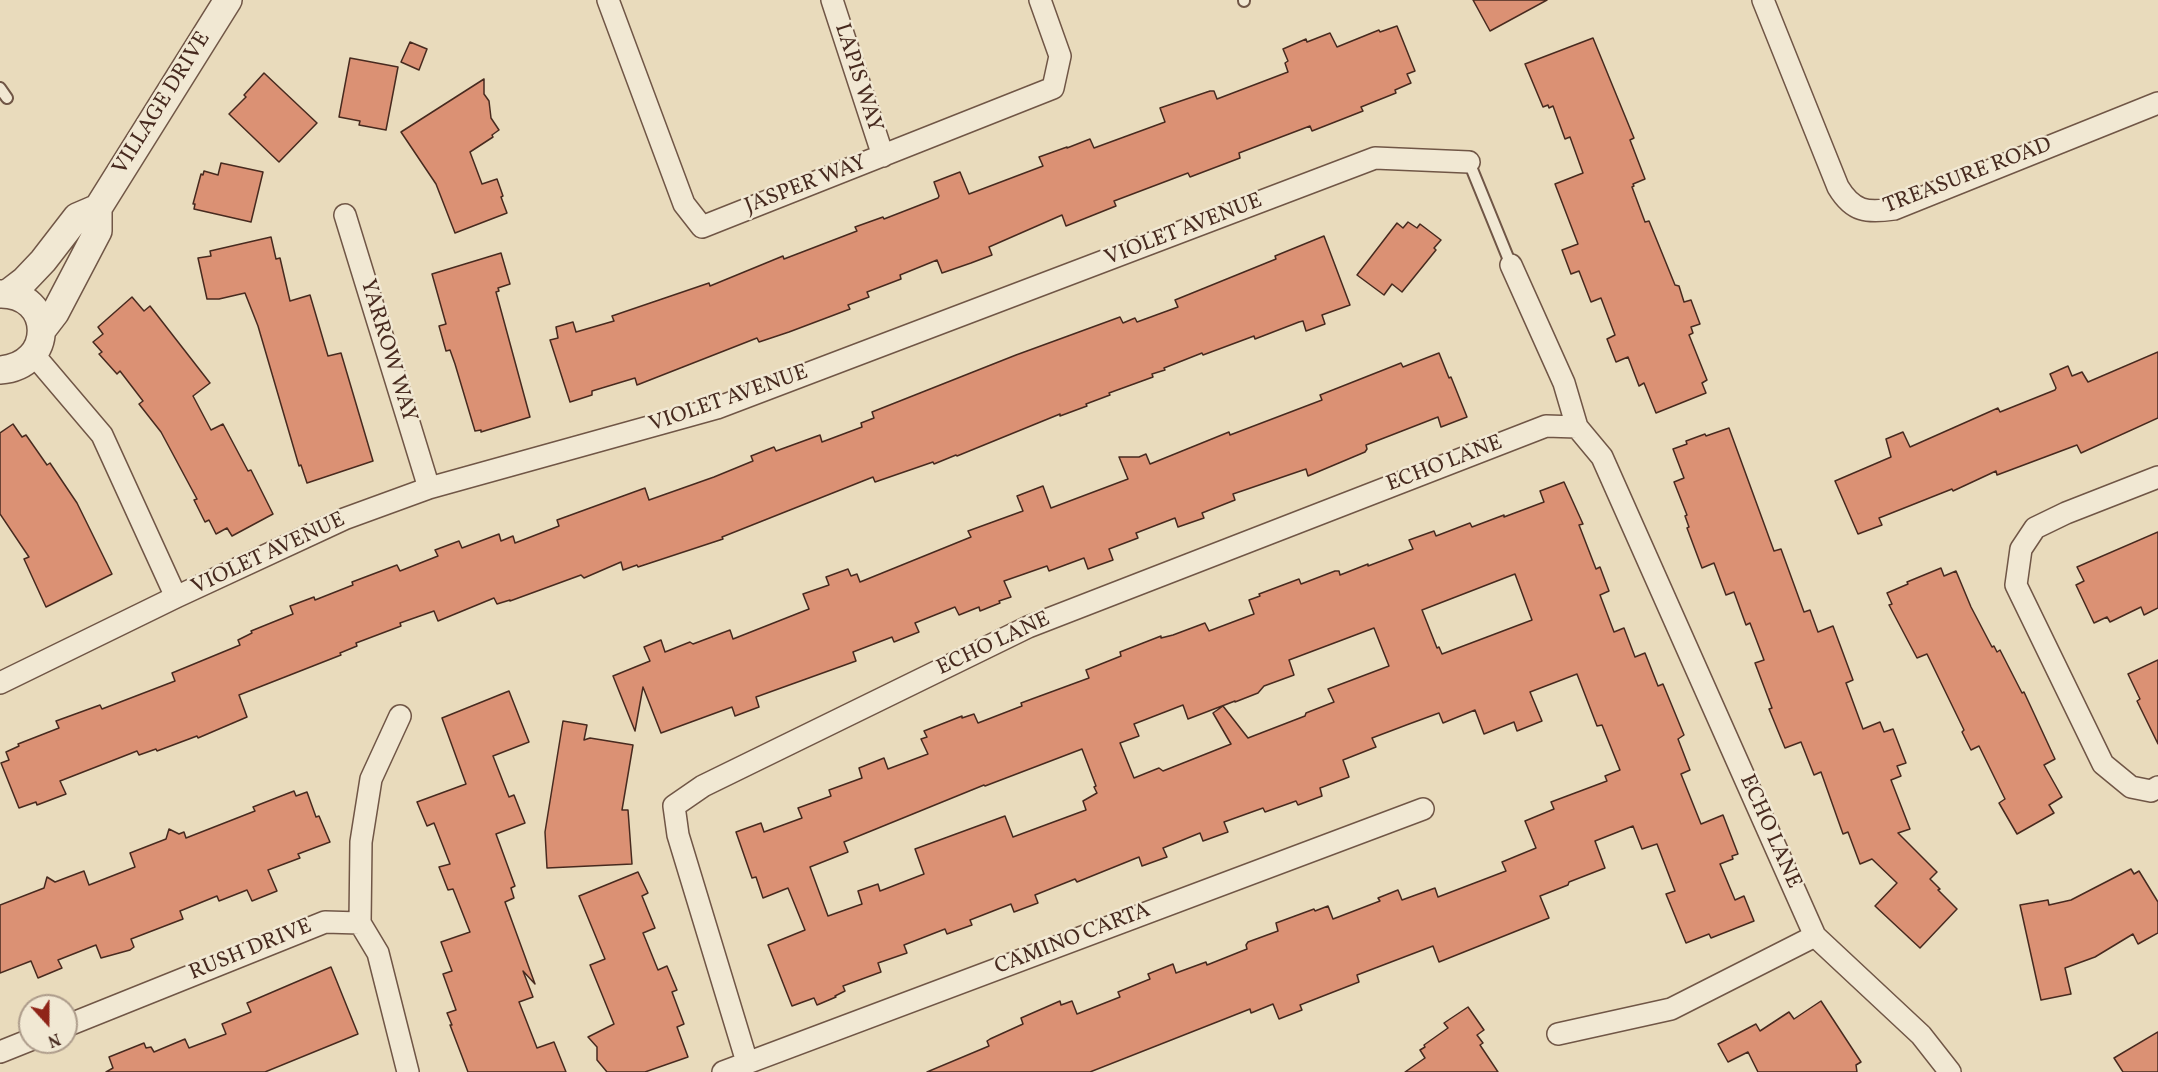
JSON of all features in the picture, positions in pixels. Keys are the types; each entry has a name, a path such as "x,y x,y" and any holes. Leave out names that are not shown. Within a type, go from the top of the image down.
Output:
{"street":[{"name":"VILLAGE DRIVE","path":"38,342 98,231 98,208 228,0"},
{"name":"JASPER WAY","path":"608,0 684,204 702,227 1053,88 1060,56 1040,0"},
{"name":"LAPIS WAY","path":"832,0 883,156"},
{"name":"TREASURE ROAD","path":"1763,0 1838,187 1845,198 1856,208 1874,212 1894,208 2158,102"},
{"name":"VIOLET AVENUE","path":"0,683 176,597 344,519 429,488 717,408 1375,158 1469,162"},
{"name":"VILLAGE DRIVE","path":"4,294 24,281 43,261 77,217 98,208"},
{"name":"YARROW WAY","path":"345,215 429,488"},
{"name":"ECHO LANE","path":"1511,265 1564,383 1577,427 1602,456 1815,936 1921,1035 1950,1072"},
{"path":"0,370 13,369 25,364 38,342 40,319 27,302 4,294"},
{"path":"38,342 102,435 176,597"},
{"name":"ECHO LANE","path":"747,1062 678,835 674,806 703,786 1028,627 1545,426 1577,427"},
{"path":"2158,477 2066,513 2035,528 2020,549 2016,585 2103,764 2131,787 2151,790 2158,787"},
{"path":"400,716 371,779 361,842 360,923 378,953 408,1072"},
{"name":"CAMINO CARTA","path":"723,1072 1423,809"},
{"name":"RUSH DRIVE","path":"78,1021 325,922 360,923"},
{"path":"1558,1034 1671,1009 1815,936"},
{"path":"0,1052 18,1045"}],"lane":[{"path":"0,88 7,98"},
{"path":"1469,162 1511,265"}],"building":[{"path":"1473,0 1547,0 1490,31"},
{"path":"1397,26 1415,71 1407,74 1411,83 1395,90 1396,93 1361,107 1363,111 1312,131 1310,126 1239,153 1240,158 1190,177 1188,173 1114,201 1116,206 1066,226 1062,215 989,247 992,255 971,263 942,273 937,260 900,275 901,279 867,292 869,297 848,305 850,309 789,332 759,342 757,338 637,385 635,378 592,391 592,395 570,402 550,340 558,338 556,327 573,322 576,332 614,321 612,316 709,283 710,286 783,256 784,259 857,231 855,227 883,217 884,219 938,198 934,182 960,172 969,194 1043,166 1039,157 1090,139 1094,148 1165,122 1160,108 1210,91 1214,91 1217,99 1288,72 1285,63 1288,61 1283,49 1306,39 1307,42 1330,33 1337,47 1379,30 1380,32"},
{"path":"1593,38 1634,138 1630,140 1645,179 1633,184 1632,187 1645,222 1649,221 1675,285 1679,286 1684,302 1691,300 1700,324 1691,327 1693,333 1689,335 1707,380 1702,383 1706,393 1656,413 1644,383 1639,386 1628,357 1616,362 1607,339 1615,335 1601,298 1591,302 1579,271 1571,274 1562,250 1578,244 1555,184 1583,173 1570,137 1565,139 1553,106 1543,107 1525,64"},
{"path":"410,42 427,49 419,70 401,62"},
{"path":"350,58 398,67 386,130 359,125 360,121 339,117"},
{"path":"264,73 317,123 279,162 229,114 246,97 244,95"},
{"path":"484,79 484,94 489,101 491,118 499,130 492,135 493,137 470,152 482,184 497,179 507,213 455,233 436,184 401,132"},
{"path":"221,163 263,172 251,222 194,209 195,204 193,204 201,174 203,175 204,171 218,175"},
{"path":"1408,222 1417,228 1420,224 1441,240 1434,248 1436,250 1402,292 1392,284 1384,295 1357,275 1397,223 1403,228"},
{"path":"1324,236 1350,305 1322,315 1325,324 1306,331 1303,321 1255,339 1254,336 1203,355 1202,353 1164,368 1165,370 1152,374 1153,377 1109,393 1110,395 1086,404 1087,406 1060,416 1060,414 957,456 875,482 873,477 722,537 723,539 638,567 637,565 623,570 621,562 584,578 581,575 510,601 497,604 494,598 438,621 434,611 400,623 401,626 356,643 357,646 340,653 341,655 239,695 247,717 198,738 197,736 157,751 156,749 139,755 137,751 60,781 66,794 37,805 36,802 19,808 1,763 9,760 6,752 19,746 18,744 59,728 56,721 100,705 102,709 175,681 172,673 240,645 238,640 252,633 251,631 293,614 290,606 314,597 315,600 353,585 352,582 397,565 400,571 438,556 435,550 459,541 462,548 499,534 501,541 513,536 515,543 559,526 557,520 645,488 649,500 753,461 751,456 774,447 776,451 820,435 822,442 862,427 861,423 874,418 872,412 1016,355 1120,317 1123,323 1135,318 1137,322 1178,307 1175,300 1276,259 1275,256"},
{"path":"271,237 276,259 280,258 290,301 310,295 328,356 341,353 373,461 307,483 301,465 299,466 258,326 245,293 219,299 207,299 198,258 211,256 210,251"},
{"path":"501,253 510,284 498,288 499,291 496,292 530,417 481,432 481,430 475,431 450,350 446,351 439,326 446,324 432,274"},
{"path":"132,297 144,311 150,306 210,383 193,396 211,430 223,424 248,471 251,470 273,514 232,536 227,528 216,534 209,520 205,522 194,500 197,499 161,432 139,404 143,401 120,371 117,374 99,354 102,352 93,342 103,334 98,327"},
{"path":"2158,352 2158,418 2081,453 2077,445 1997,475 1996,471 1953,491 1952,489 1879,518 1882,525 1858,534 1835,481 1891,457 1886,439 1903,432 1910,447 1998,408 2000,412 2055,390 2050,374 2068,366 2072,376 2082,372 2088,382"},
{"path":"1439,353 1467,417 1441,427 1438,417 1366,445 1365,452 1308,476 1306,469 1233,494 1235,500 1202,513 1204,518 1178,527 1175,518 1136,533 1138,538 1109,549 1113,560 1088,569 1084,558 1049,571 1047,566 1004,581 1011,597 999,601 1000,603 980,611 979,607 959,615 955,607 915,623 919,632 894,642 892,637 853,652 856,661 756,697 759,707 735,716 732,707 661,733 643,687 635,731 613,676 650,661 644,647 661,640 665,652 730,630 733,639 809,609 803,594 829,585 826,577 848,569 851,576 857,574 860,582 971,537 968,531 1023,511 1017,496 1043,486 1051,508 1128,479 1119,457 1139,457 1146,454 1150,464 1229,432 1230,435 1322,400 1320,395 1401,363 1403,367"},
{"path":"13,424 22,437 26,435 47,465 50,463 77,503 112,574 46,607 24,559 29,557 0,514 0,433"},
{"path":"1729,428 1774,551 1781,549 1804,612 1810,610 1818,632 1833,626 1853,680 1846,683 1863,729 1880,722 1884,732 1893,729 1906,763 1897,766 1901,776 1891,780 1910,829 1898,833 1937,872 1930,879 1957,909 1920,948 1875,906 1897,883 1872,859 1860,864 1848,832 1843,834 1821,772 1814,775 1801,742 1785,748 1769,709 1772,708 1755,663 1764,660 1750,623 1746,625 1734,592 1726,595 1714,563 1702,568 1687,528 1689,527 1685,516 1687,515 1674,482 1684,478 1673,449 1687,444 1686,441"},
{"path":"1564,482 1583,524 1579,525 1596,569 1600,567 1609,591 1600,595 1614,632 1624,628 1635,657 1645,653 1658,686 1663,684 1684,735 1678,739 1690,770 1681,774 1701,824 1723,815 1738,854 1732,856 1733,859 1720,864 1735,900 1744,896 1754,921 1711,938 1709,934 1686,943 1666,894 1675,891 1657,844 1642,849 1633,826 1595,841 1605,868 1540,896 1549,918 1439,962 1433,946 1357,975 1359,982 1300,1005 1302,1010 1279,1019 1273,1004 1251,1013 1250,1009 1090,1072 927,1072 989,1046 987,1041 990,1039 1023,1024 1021,1018 1060,1001 1061,1005 1072,1001 1077,1014 1120,997 1118,992 1150,979 1148,974 1173,964 1176,973 1206,962 1207,965 1247,949 1248,942 1278,931 1276,923 1314,909 1315,911 1328,906 1333,919 1380,901 1378,898 1398,890 1402,900 1435,888 1438,897 1506,871 1502,862 1536,848 1525,821 1554,809 1551,802 1607,781 1605,776 1620,770 1602,725 1597,726 1577,674 1530,692 1542,721 1517,731 1514,722 1484,734 1475,710 1443,723 1439,713 1372,738 1376,747 1343,760 1349,777 1320,788 1322,796 1298,805 1296,801 1265,812 1263,808 1224,822 1228,832 1203,841 1200,833 1163,848 1167,857 1142,866 1139,857 1077,882 1075,879 1035,895 1038,903 1014,912 1011,904 970,920 972,925 947,934 945,929 904,945 907,953 878,963 881,972 843,986 845,991 836,997 817,1005 814,998 792,1006 768,945 805,930 788,888 763,898 756,877 752,878 736,832 761,823 764,832 802,818 798,808 831,796 829,790 862,778 859,768 884,758 888,769 928,754 921,739 927,737 924,731 962,716 962,718 974,714 978,723 1022,706 1021,703 1089,678 1086,670 1121,656 1120,652 1161,636 1161,638 1173,635 1205,623 1209,631 1254,614 1249,600 1260,596 1259,594 1299,579 1301,584 1335,571 1339,571 1340,575 1368,564 1368,566 1413,549 1409,540 1434,531 1436,536 1470,523 1472,527 1504,515 1504,517 1544,502 1540,491","holes":["1515,574 1532,620 1442,654 1439,647 1437,648 1422,610","1374,628 1389,666 1328,689 1334,702 1248,738 1223,706 1213,713 1231,744 1163,771 1159,768 1134,778 1120,743 1139,736 1134,724 1183,705 1188,719 1235,701 1258,693 1264,686 1294,675 1289,660","1082,749 1097,793 1083,801 1086,810 1013,837 1005,816 915,849 924,874 880,891 878,884 858,891 862,904 828,916 810,867 848,852 844,842"]},
{"path":"2158,532 2158,608 2144,615 2141,607 2110,622 2107,617 2094,623 2076,585 2084,581 2077,567"},
{"path":"1941,568 1944,576 1956,571 1971,607 1992,647 1994,646 1997,652 2000,650 2022,693 2024,692 2055,759 2044,765 2062,797 2049,805 2054,813 2017,834 1999,803 2005,799 1979,746 1971,750 1962,732 1964,730 1927,654 1917,658 1889,605 1892,604 1887,593"},
{"path":"2158,660 2158,744 2137,701 2140,699 2128,674"},
{"path":"509,691 529,742 493,756 509,797 514,795 525,823 496,834 515,886 511,888 514,898 505,902 535,984 523,971 533,997 519,1002 537,1048 554,1042 566,1072 468,1072 447,1013 456,1010 443,974 452,971 441,942 470,932 453,889 448,890 439,867 450,864 434,823 427,826 417,802 466,784 442,718"},
{"path":"563,721 587,725 584,740 590,738 633,745 622,810 628,810 632,864 547,868 545,832"},
{"path":"294,791 296,796 307,792 316,817 319,816 330,842 298,854 300,858 268,870 277,891 252,901 247,890 219,901 217,896 180,911 183,919 131,939 134,947 130,950 101,958 96,945 58,960 62,968 38,978 31,961 0,973 0,905 44,888 47,877 55,882 84,871 89,885 135,867 130,853 166,839 169,829 179,834 184,832 186,838 255,811 253,807"},
{"path":"2131,869 2134,874 2139,871 2158,902 2158,933 2138,944 2133,934 2095,957 2065,968 2071,994 2041,1000 2020,905 2048,900 2049,905 2071,900"},
{"path":"638,872 648,893 642,896 655,928 643,933 658,970 667,966 677,990 672,992 684,1024 677,1027 688,1057 645,1072 607,1072 597,1060 597,1047 588,1037 614,1024 590,965 605,959 579,896"},
{"path":"331,967 358,1034 265,1072 106,1072 113,1068 109,1057 144,1043 146,1048 151,1047 154,1052 185,1039 189,1048 226,1034 222,1024 251,1012 247,1003"},
{"path":"1821,1001 1861,1062 1856,1065 1857,1072 1758,1072 1748,1052 1728,1062 1718,1044 1756,1024 1760,1031 1789,1012 1794,1019"},
{"path":"1468,1007 1484,1030 1477,1035 1483,1043 1480,1045 1498,1072 1405,1072 1425,1058 1420,1050 1448,1028 1444,1023"},
{"path":"2158,1032 2158,1072 2123,1072 2114,1058"}]}
